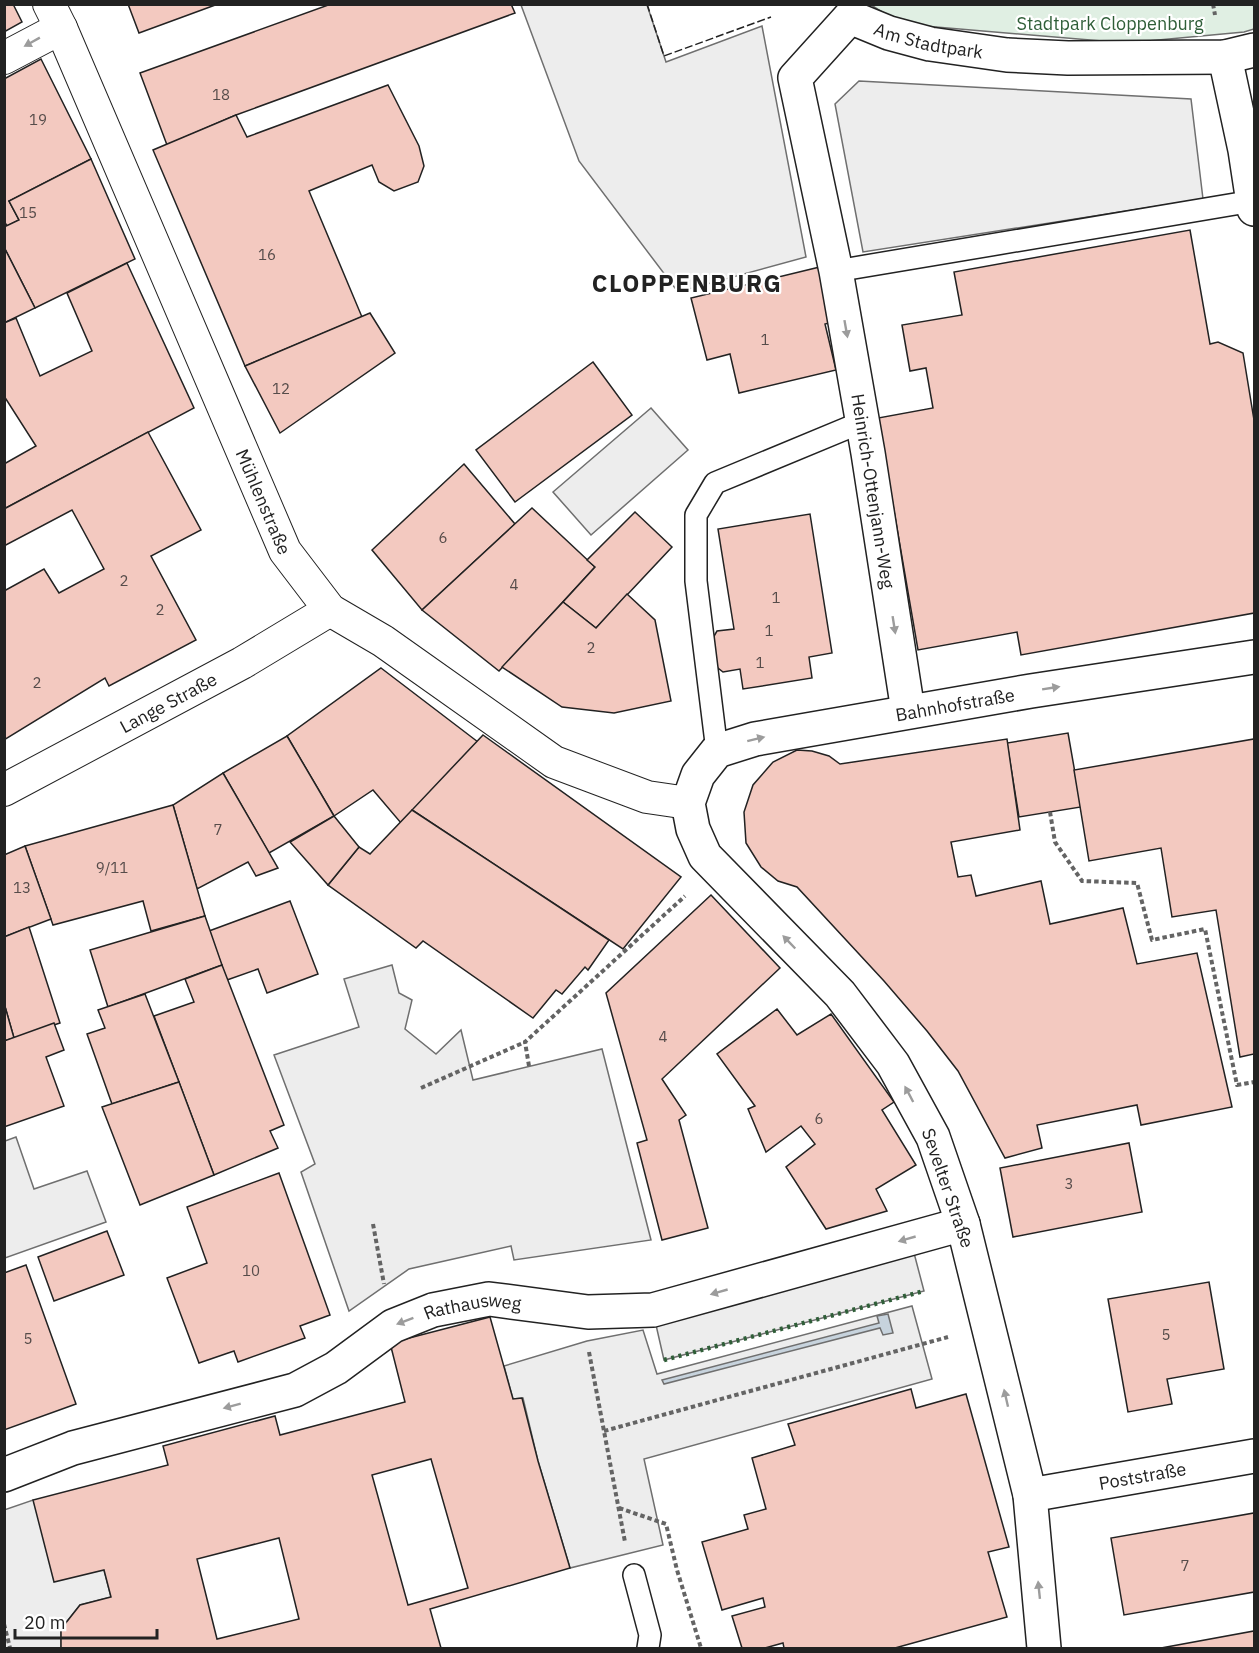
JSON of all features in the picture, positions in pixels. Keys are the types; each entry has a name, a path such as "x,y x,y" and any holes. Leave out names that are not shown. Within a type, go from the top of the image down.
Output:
{"street":[{"name":"Am Stadtpark","path":"836,271 795,78 844,10 889,33 930,44 1007,55 1068,58 1240,53"},
{"path":"4,58 55,16"},
{"name":"Mühlenstraße","path":"55,16 285,551 330,610 383,641 554,762 647,797 688,803"},
{"path":"1240,53 1245,150 1254,205"},
{"name":"Heinrich-Ottenjann-Weg","path":"836,271 909,711"},
{"name":"Lange Straße","path":"4,790 242,663 330,610"},
{"name":"Bahnhofstraße","path":"717,751 755,739 909,711 1254,657"},
{"path":"688,803 698,776 717,751"},
{"name":"Sevelter Straße","path":"688,803 693,829 705,856 840,994 893,1064 933,1137 963,1224 1030,1495 1044,1648"},
{"name":"Rathausweg","path":"4,1475 73,1448 295,1390 336,1368 393,1326 433,1310 489,1299 588,1312 653,1310 963,1224"},
{"name":"Poststraße","path":"1030,1495 1254,1456"}],"lane":[{"path":"836,271 1254,205"},
{"path":"717,751 696,581 696,515 715,483 862,422"},
{"path":"634,1575 650,1635 648,1648"}],"path":[{"path":"1050,812 1055,842 1082,881 1137,883 1152,940 1205,929 1237,1085 1254,1082"},
{"path":"421,1088 525,1042 716,867"},
{"path":"525,1042 529,1066"},
{"path":"373,1224 393,1326"},
{"path":"588,1312 587,1341 634,1575"},
{"path":"604,1431 989,1325"},
{"path":"4,1624 9,1648"}],"green space":[{"name":"Stadtpark Cloppenburg","path":"871,5 1254,5 1254,29 1244,32 1126,43 901,24"}],"shaded area":[{"path":"521,5 647,5 666,62 762,26 806,257 678,292 579,161"},
{"path":"859,81 1191,99 1203,199 863,252 835,104"},
{"path":"651,408 688,450 591,535 553,492"},
{"path":"392,965 399,993 412,1000 405,1029 436,1054 461,1030 473,1080 602,1049 651,1240 514,1260 511,1246 409,1269 349,1311 301,1172 315,1164 274,1055 359,1027 344,979"},
{"path":"16,1137 34,1189 87,1171 106,1222 5,1258 5,1141"},
{"path":"914,1253 924,1291 664,1360 656,1325"},
{"path":"912,1306 932,1379 644,1459 663,1545 570,1568 538,1461 523,1398 513,1399 504,1366 587,1341 643,1330 657,1374"},
{"path":"888,1314 893,1333 883,1335 880,1328 664,1384 662,1380 879,1323 877,1316"},
{"path":"33,1500 104,1570 111,1597 80,1605 61,1629 61,1648 5,1648 4,1510"}],"building":[{"path":"4,4 13,4 22,22 4,32"},
{"path":"128,4 218,4 139,33"},
{"path":"331,4 511,4 515,13 236,115 167,145 140,73"},
{"path":"41,59 91,159 9,201 19,220 7,226 4,221 4,79"},
{"path":"388,85 419,146 424,166 418,182 394,191 379,182 372,165 309,191 362,317 245,366 153,150 236,115 247,137"},
{"path":"91,159 135,259 35,308 4,247 4,227 19,220 9,201"},
{"path":"1190,230 1210,344 1218,342 1243,353 1254,420 1254,613 1021,655 1017,632 918,650 878,418 933,408 926,368 910,371 902,325 962,315 954,272"},
{"path":"4,247 35,308 4,323"},
{"path":"127,263 194,408 4,509 4,464 36,446 4,396 4,323 16,318 40,376 92,351 67,293"},
{"path":"828,265 841,320 825,324 836,370 739,393 730,354 707,360 691,298"},
{"path":"370,313 395,353 280,433 245,366"},
{"path":"593,362 632,415 515,502 476,450"},
{"path":"148,432 201,530 151,556 196,640 109,686 105,678 4,740 4,591 44,569 59,593 104,569 72,510 4,546 4,509"},
{"path":"464,464 515,524 422,610 372,550"},
{"path":"532,508 595,567 499,671 422,610"},
{"path":"635,512 672,547 596,628 563,602 595,567 587,560"},
{"path":"810,514 832,653 809,657 812,678 743,689 740,669 723,672 713,664 710,643 717,631 734,629 718,529"},
{"path":"627,594 655,620 671,701 614,713 562,707 502,667 563,602 596,628"},
{"path":"381,668 478,742 401,823 373,790 334,816 287,736"},
{"path":"1068,733 1081,807 1019,817 1007,743"},
{"path":"483,735 681,877 623,949 412,810"},
{"path":"287,736 334,816 269,853 223,773"},
{"path":"1007,739 1020,830 951,842 958,877 971,875 976,896 1041,881 1050,924 1123,908 1137,964 1197,953 1232,1107 1141,1125 1137,1105 1037,1125 1042,1148 1005,1158 958,1071 927,1031 797,887 778,881 761,867 746,843 744,812 753,785 773,762 797,750 829,756 840,764"},
{"path":"1254,739 1254,1054 1240,1057 1216,910 1172,917 1161,848 1089,861 1074,770"},
{"path":"223,773 278,868 256,876 248,862 197,889 173,805"},
{"path":"173,805 205,916 151,931 143,901 53,925 25,846"},
{"path":"412,810 609,940 588,970 585,967 562,994 556,990 533,1018 423,941 416,948 328,885 359,847 370,854"},
{"path":"334,816 359,847 328,885 290,842"},
{"path":"25,846 51,919 4,937 4,855"},
{"path":"711,895 780,968 662,1079 686,1115 679,1120 708,1228 662,1240 637,1143 647,1140 606,993"},
{"path":"290,901 318,974 267,993 258,969 227,980 209,931"},
{"path":"205,916 222,965 108,1007 90,950"},
{"path":"29,927 60,1023 14,1038 4,1003 4,937"},
{"path":"222,965 284,1125 270,1131 278,1148 214,1175 154,1016 194,1002 185,979"},
{"path":"145,994 179,1082 112,1104 87,1034 105,1028 98,1010"},
{"path":"4,1003 14,1038 4,1041"},
{"path":"777,1009 797,1035 831,1014 894,1102 882,1110 916,1165 876,1189 887,1211 826,1229 786,1167 815,1144 801,1126 766,1152 748,1109 755,1106 717,1054"},
{"path":"54,1023 64,1050 46,1057 64,1106 4,1127 4,1041"},
{"path":"179,1082 214,1175 140,1205 102,1107"},
{"path":"1129,1143 1142,1212 1013,1237 1000,1168"},
{"path":"279,1173 330,1315 300,1326 305,1338 238,1362 234,1351 199,1363 167,1278 207,1263 187,1207"},
{"path":"107,1231 124,1275 54,1301 38,1257"},
{"path":"26,1265 76,1404 4,1430 4,1273"},
{"path":"1209,1282 1224,1369 1167,1379 1172,1404 1128,1412 1108,1299"},
{"path":"490,1317 513,1399 522,1398 570,1568 430,1609 441,1648 61,1648 61,1629 80,1605 111,1597 104,1570 54,1582 33,1500 168,1465 163,1446 275,1416 280,1435 405,1402 390,1343","holes":["431,1459 468,1588 408,1605 372,1475","279,1538 299,1619 217,1639 197,1559"]},
{"path":"911,1389 916,1408 966,1394 1009,1547 988,1552 1007,1617 895,1648 784,1648 783,1643 765,1648 742,1648 732,1616 765,1607 763,1598 722,1610 702,1542 748,1529 744,1515 766,1509 752,1458 795,1445 788,1424"},
{"path":"1254,1513 1254,1592 1124,1615 1111,1538"},
{"path":"1254,1631 1254,1648 1161,1648"}],"hedge":[{"path":"664,1360 924,1291"}],"fence":[{"path":"647,4 664,56 771,17"}],"district":[{"name":"CLOPPENBURG","path":"687,283"}]}
